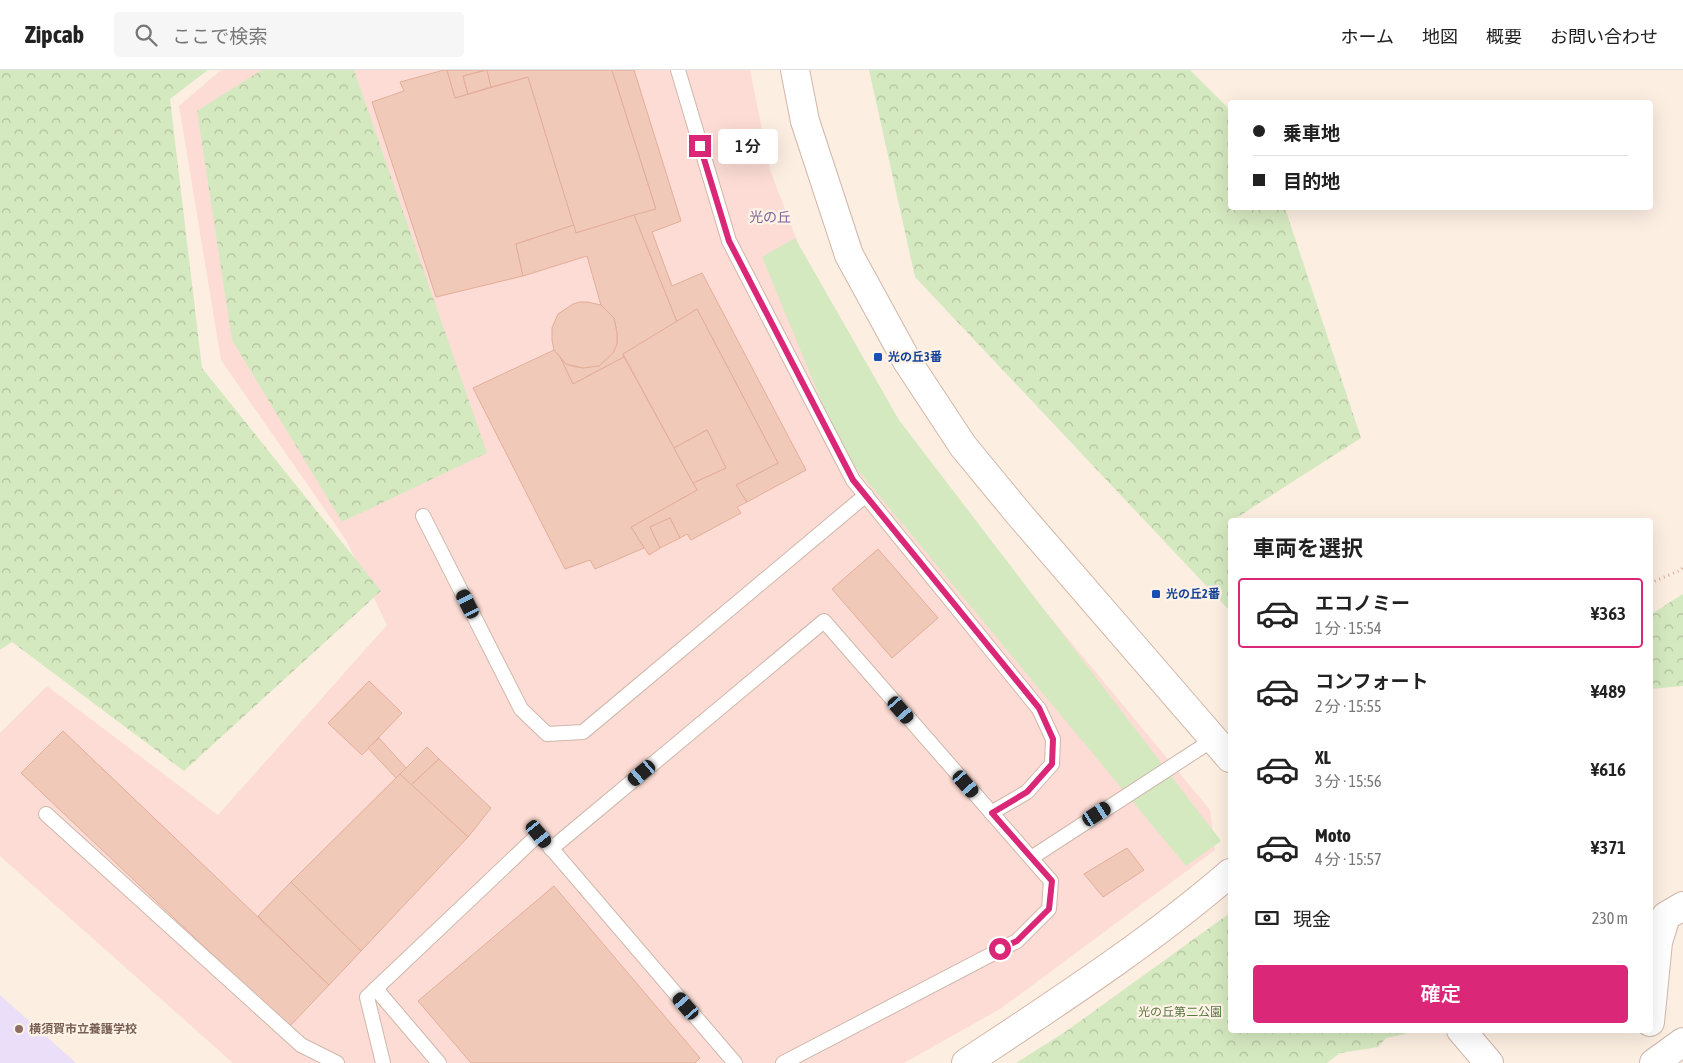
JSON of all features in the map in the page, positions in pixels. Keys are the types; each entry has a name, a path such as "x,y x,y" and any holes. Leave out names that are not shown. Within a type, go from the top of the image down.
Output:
{"street":[{"path":"795,70 805,121 849,256 906,362 963,446 1019,514 1222,748"},
{"path":"966,1063 1081,987 1203,897 1228,875"},
{"path":"1653,992 1658,942 1666,916 1683,906"},
{"path":"1464,1033 1489,1063"},
{"path":"1646,1063 1649,1033"},
{"path":"1654,1063 1683,1042"}],"lane":[{"path":"678,70 729,241 853,480 1039,708 1053,739 1052,764 1027,792 992,813"},
{"path":"423,516 521,708 547,734 583,732 866,495"},
{"path":"551,849 824,621 1052,881 1049,909 1017,941 783,1063"},
{"path":"1031,858 1222,748"},
{"path":"46,814 301,1045 337,1063"},
{"path":"383,1063 367,997 539,834 736,1063"},
{"path":"376,989 439,1063"}],"path":[{"path":"1653,582 1680,570 1683,566"}],"shaded area":[{"path":"221,70 750,70 770,170 821,303 886,419 1210,810 1215,850 1000,1009 904,1063 233,1063 0,856 0,733 47,686 218,815 387,625 346,540 221,360 179,106"},
{"name":"横須賀市立養護学校","path":"0,995 76,1063 0,1063"}],"green space":[{"path":"0,70 208,70 170,99 202,368 381,591 184,771 12,642 0,650"},
{"path":"262,70 354,70 487,453 342,522 232,340 197,111"},
{"path":"869,70 1190,70 1228,108 1228,210 1286,210 1361,438 1236,518 1228,518 1228,609 915,277"},
{"path":"795,238 899,420 1221,841 1186,866 842,451 762,257"},
{"path":"1683,594 1683,686 1653,689 1653,613"},
{"name":"光の丘第二公園","path":"1228,914 1228,1033 1406,1034 1386,1038 1378,1047 1340,1053 1327,1063 1016,1063 1065,1032"}],"building":[{"path":"447,70 455,98 528,77 574,225 516,244 523,276 436,297 372,102 404,91 400,82"},
{"path":"447,70 485,70 463,76 468,94 455,98"},
{"path":"487,70 491,87 468,94 463,76"},
{"path":"487,70 612,70 656,209 576,233 528,77 491,87"},
{"path":"612,70 634,70 681,221 652,232 672,286 702,273 806,470 747,502 736,485 778,463 697,309 677,322 634,215 656,209"},
{"path":"634,215 677,322 623,354 624,357 573,384 560,357 566,364 576,367 599,366 613,353 617,344 614,318 601,305 587,256 523,276 516,244 574,225 576,233"},
{"path":"580,302 601,305 614,318 617,344 613,353 599,366 583,368 566,364 554,350 552,328 558,314 573,304"},
{"path":"697,309 778,463 736,485 747,502 737,507 741,513 691,540 687,534 680,538 670,518 650,527 660,548 649,555 631,527 697,490 693,483 726,468 707,430 674,448 623,354"},
{"path":"554,350 560,357 573,384 624,357 697,490 631,527 644,548 595,569 590,560 565,569 473,388"},
{"path":"707,430 726,468 693,483 674,448"},
{"path":"670,518 680,538 660,548 650,527"},
{"path":"878,549 938,618 892,658 832,589"},
{"path":"369,681 402,713 362,755 328,723"},
{"path":"63,731 329,985 289,1027 21,773"},
{"path":"379,738 406,768 396,778 368,748"},
{"path":"427,747 439,759 411,785 400,774"},
{"path":"439,759 491,808 468,837 411,785"},
{"path":"400,774 468,837 361,951 291,882"},
{"path":"1127,848 1144,870 1103,897 1084,874"},
{"path":"291,882 361,951 329,985 258,916"},
{"path":"554,886 700,1058 695,1063 471,1063 418,1001"}],"place":[{"name":"光の丘3番","path":"878,357"},
{"name":"光の丘2番","path":"1156,594"},
{"name":"横須賀市立養護学校","path":"19,1029"}],"district":[{"name":"光の丘","path":"770,217"}],"route":[{"path":"700,146 729,241 853,480 1039,708 1053,739 1052,764 1027,792 992,813 1052,881 1049,909 1017,941 1000,949"}]}
